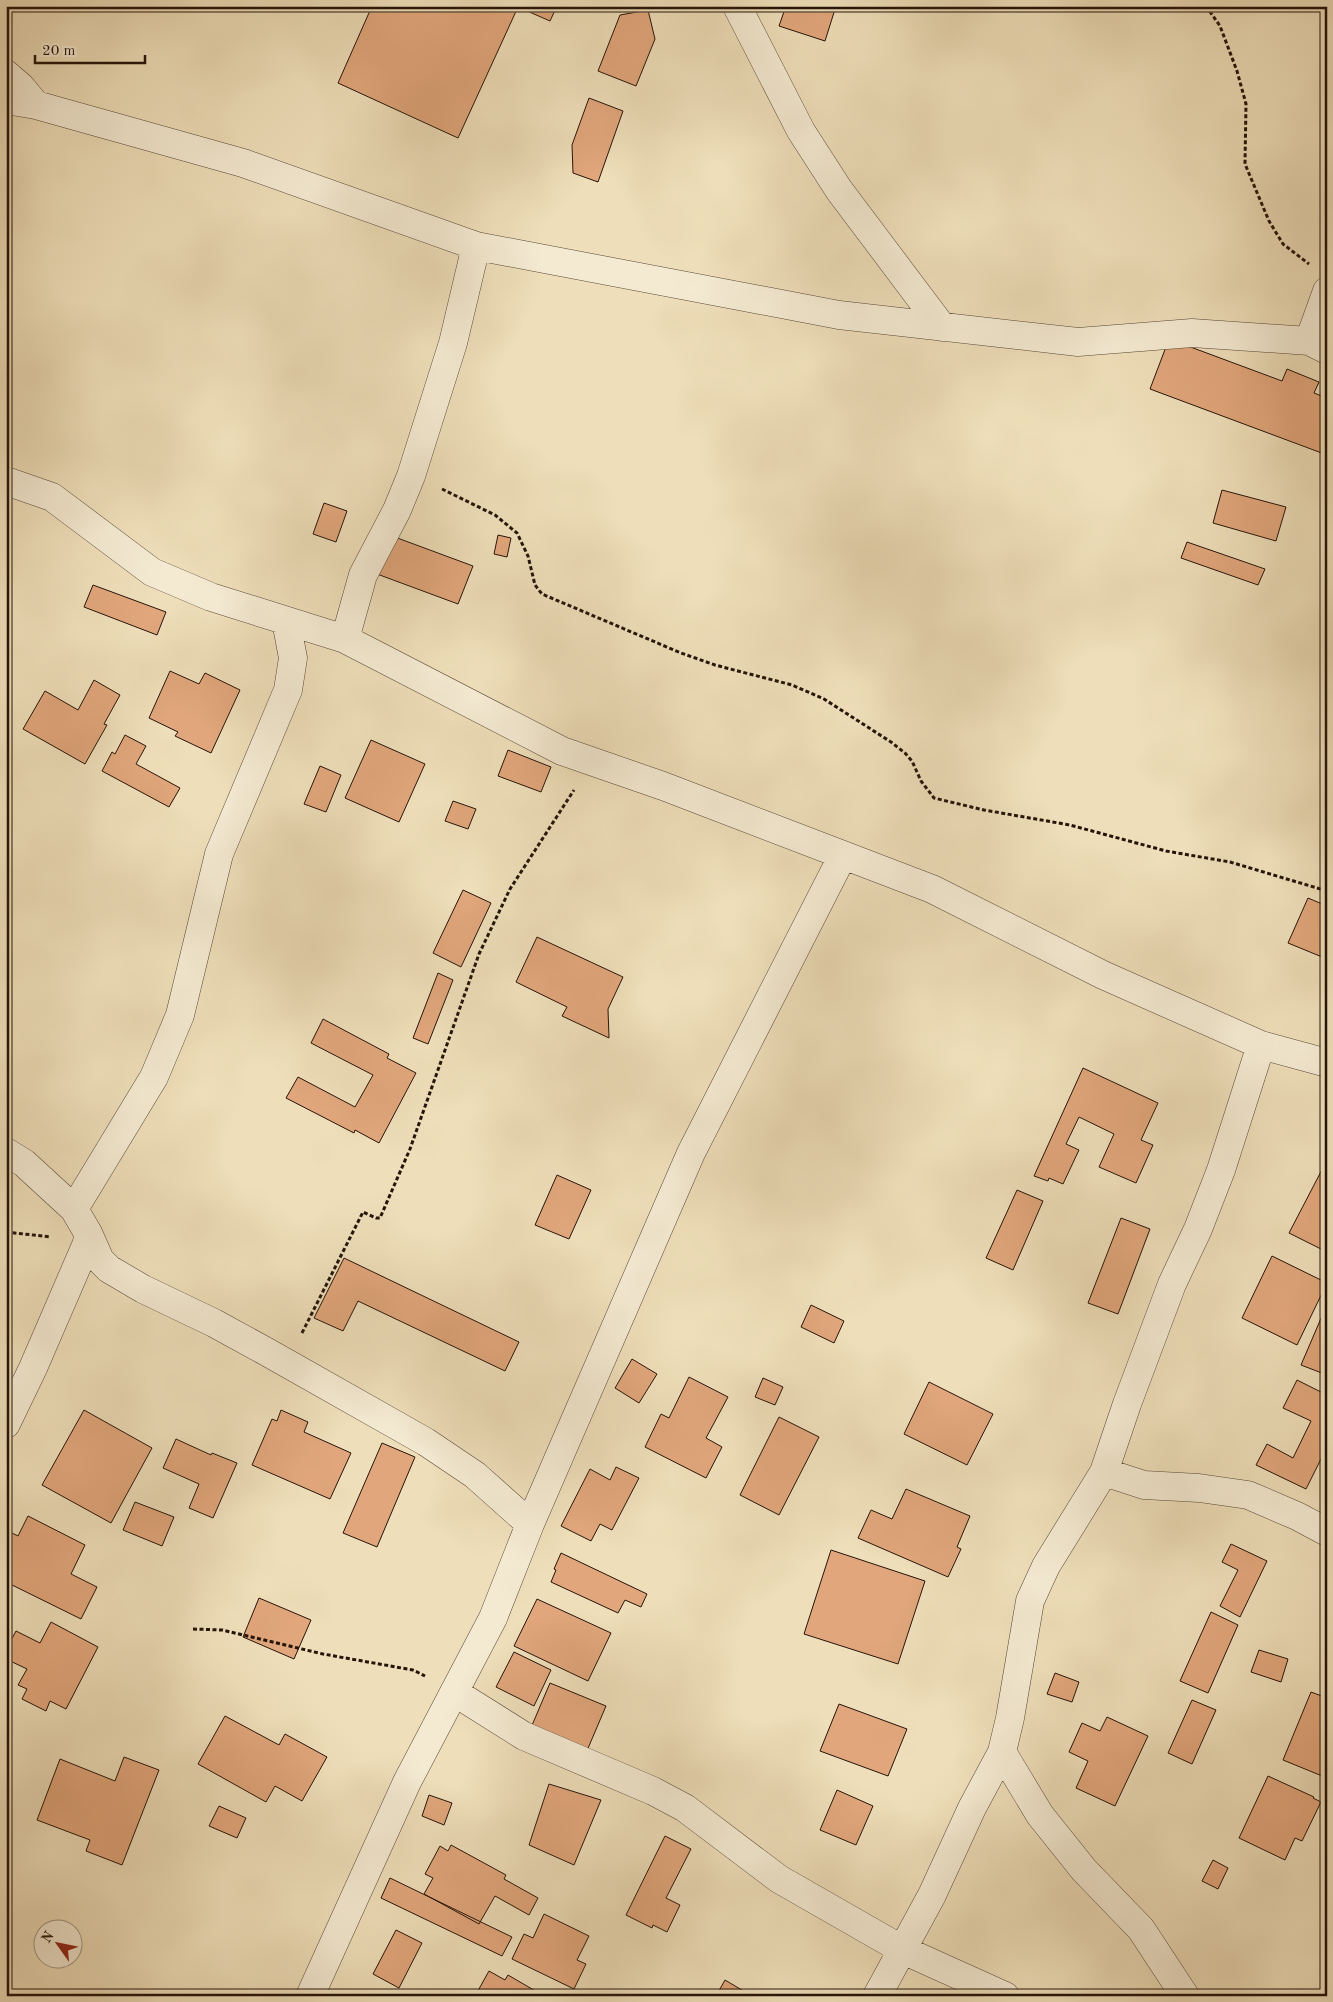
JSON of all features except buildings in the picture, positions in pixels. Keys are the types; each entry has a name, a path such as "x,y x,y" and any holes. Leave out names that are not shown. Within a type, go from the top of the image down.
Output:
{"street":[{"path":"737,6 800,131 839,190 942,327"},
{"path":"6,74 21,87 36,105"},
{"path":"6,100 36,105 243,163 476,246 839,315 1078,342 1192,333 1318,346 1327,291"},
{"path":"345,638 363,575 397,510 412,476 453,343 476,246"},
{"path":"6,481 52,497 152,572 211,597 345,638 562,751 663,786 932,889 1103,975 1261,1045 1327,1063"},
{"path":"74,1209 154,1077 180,1015 219,854 288,690 293,658 286,621"},
{"path":"310,1996 407,1782 494,1618 530,1524 691,1153 843,856"},
{"path":"877,1996 932,1895 972,1808 1002,1752 1010,1718 1030,1601 1046,1566 1104,1472 1126,1404 1172,1284 1198,1229 1221,1170 1261,1045"},
{"path":"6,1152 24,1163 74,1209 100,1260 109,1269 143,1290 214,1323 426,1442 475,1475 530,1524"},
{"path":"6,1424 33,1368 88,1238"},
{"path":"1104,1472 1144,1485 1199,1488 1248,1495 1297,1516 1327,1532"},
{"path":"454,1692 524,1736 652,1791 685,1808 779,1879 903,1950 1005,1996"},
{"path":"1002,1752 1040,1815 1084,1870 1141,1929 1185,1996"}],"path":[{"path":"1206,6 1220,26 1237,71 1246,104 1245,164 1268,221 1284,244 1312,266"},
{"path":"412,476 465,499 495,516 517,533 528,556 535,585 542,594 680,653 715,665 792,685 824,699 884,737 905,753 912,762 921,781 934,798 984,810 1070,825 1166,851 1230,862 1327,891"},
{"path":"287,1364 362,1213 365,1212 380,1218 410,1149 483,946 510,888 577,786 562,751"},
{"path":"6,1232 88,1238"},
{"path":"193,1629 222,1630 323,1654 413,1670 454,1692"}]}
